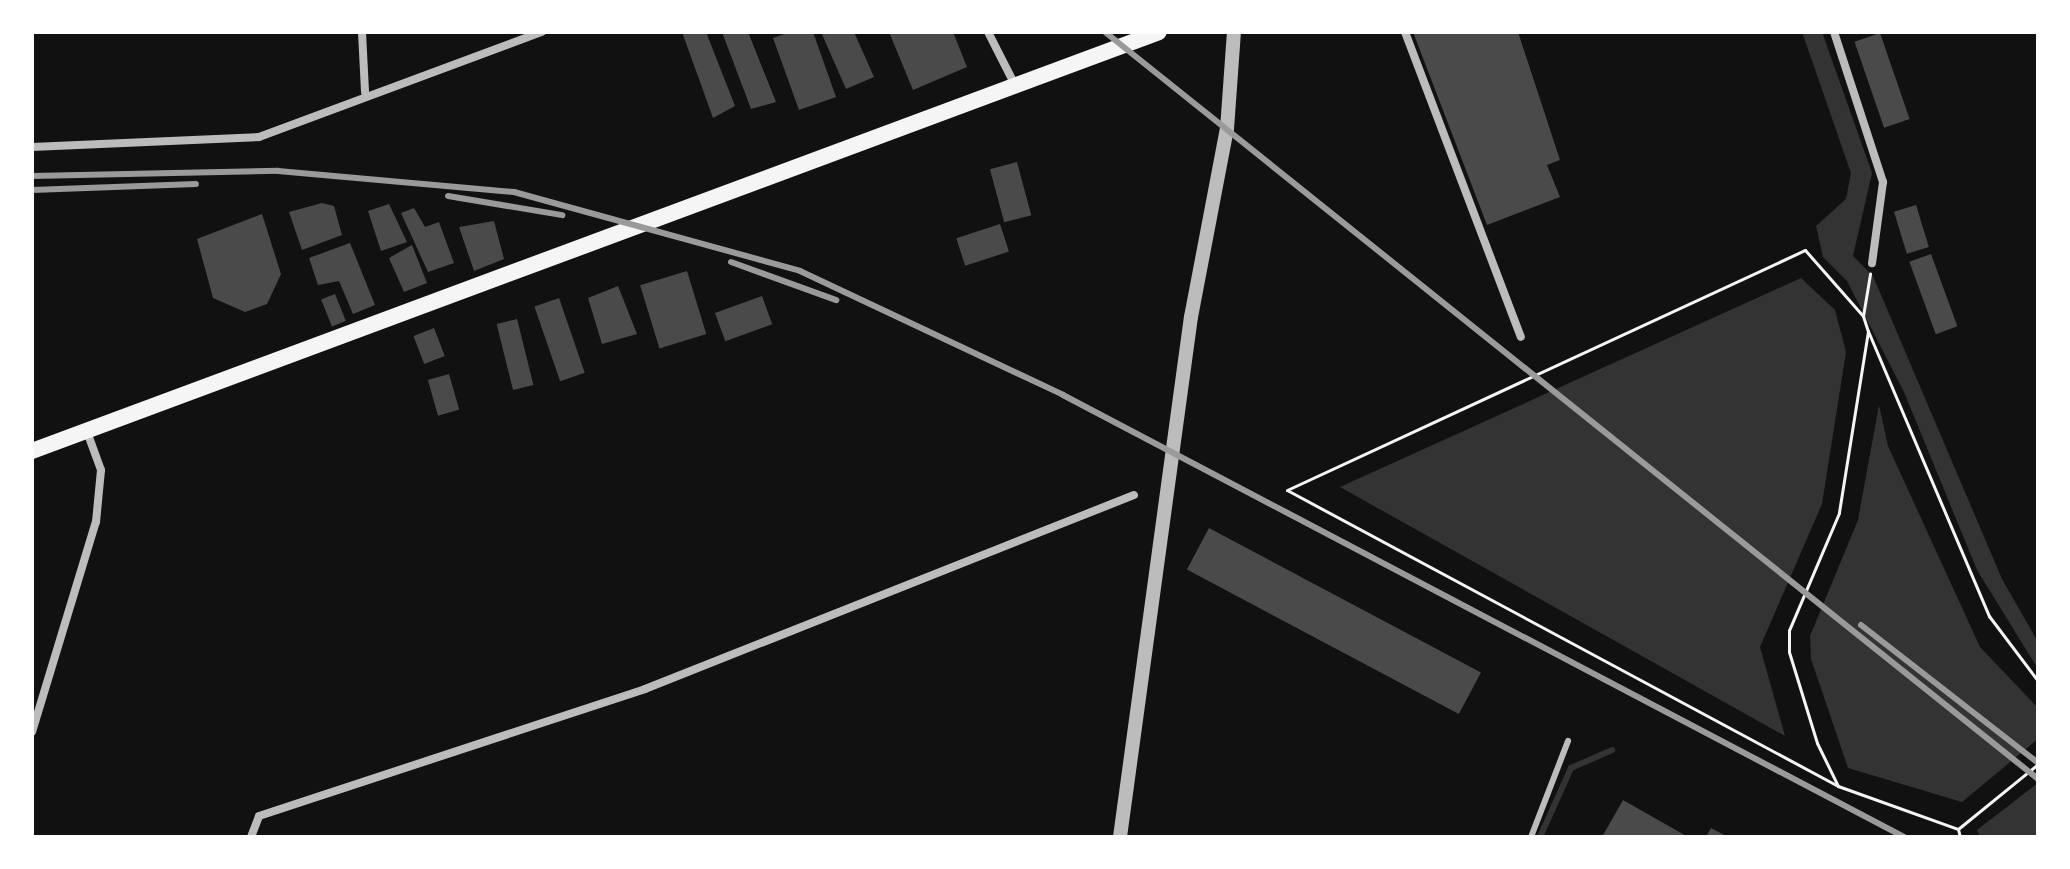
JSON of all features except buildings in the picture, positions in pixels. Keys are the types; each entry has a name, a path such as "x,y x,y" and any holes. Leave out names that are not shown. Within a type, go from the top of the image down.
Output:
{"main road":[{"path":"32,451 88,434 1159,32"}],"street":[{"path":"362,32 365,92"},
{"path":"32,147 259,137 365,92 542,32"},
{"path":"988,32 1015,85"},
{"path":"1120,837 1191,317 1227,129 1234,32"},
{"path":"1405,32 1521,337"},
{"path":"1834,32 1883,182 1872,263"},
{"path":"32,732 96,522 101,470 88,434"},
{"path":"251,837 259,816 645,689 1134,495"}],"lane":[{"path":"1531,837 1568,741"}],"path":[{"path":"1958,829 1838,786 1287,490 1805,250 1863,316 1989,616 2038,681"},
{"path":"1863,316 1872,263"},
{"path":"1838,786 1812,728 1789,630 1839,513 1868,331"},
{"path":"1958,829 2038,764"},
{"path":"1958,829 1960,837"}],"shaded area":[{"path":"1802,32 1822,32 1872,173 1853,256 1873,276 2002,579 2038,642 2038,669 1977,570 1904,392 1847,281 1823,257 1816,226 1846,199 1851,173"},
{"path":"1801,278 1835,310 1846,352 1822,504 1760,647 1785,736 1340,487"},
{"path":"1879,405 1888,446 1980,647 2038,708 2038,739 1962,802 1848,768 1811,659 1810,636 1858,520"},
{"path":"2038,783 2038,837 1980,837 1977,830"}],"waterway":[{"path":"1540,837 1571,768 1612,750"}],"railway":[{"path":"1105,32 2038,779"},
{"path":"32,176 278,171 514,192 800,271 1063,395 1904,837"},
{"path":"32,190 196,184"},
{"path":"448,196 562,215"},
{"path":"731,262 836,300"},
{"path":"1861,625 2038,763"}]}
